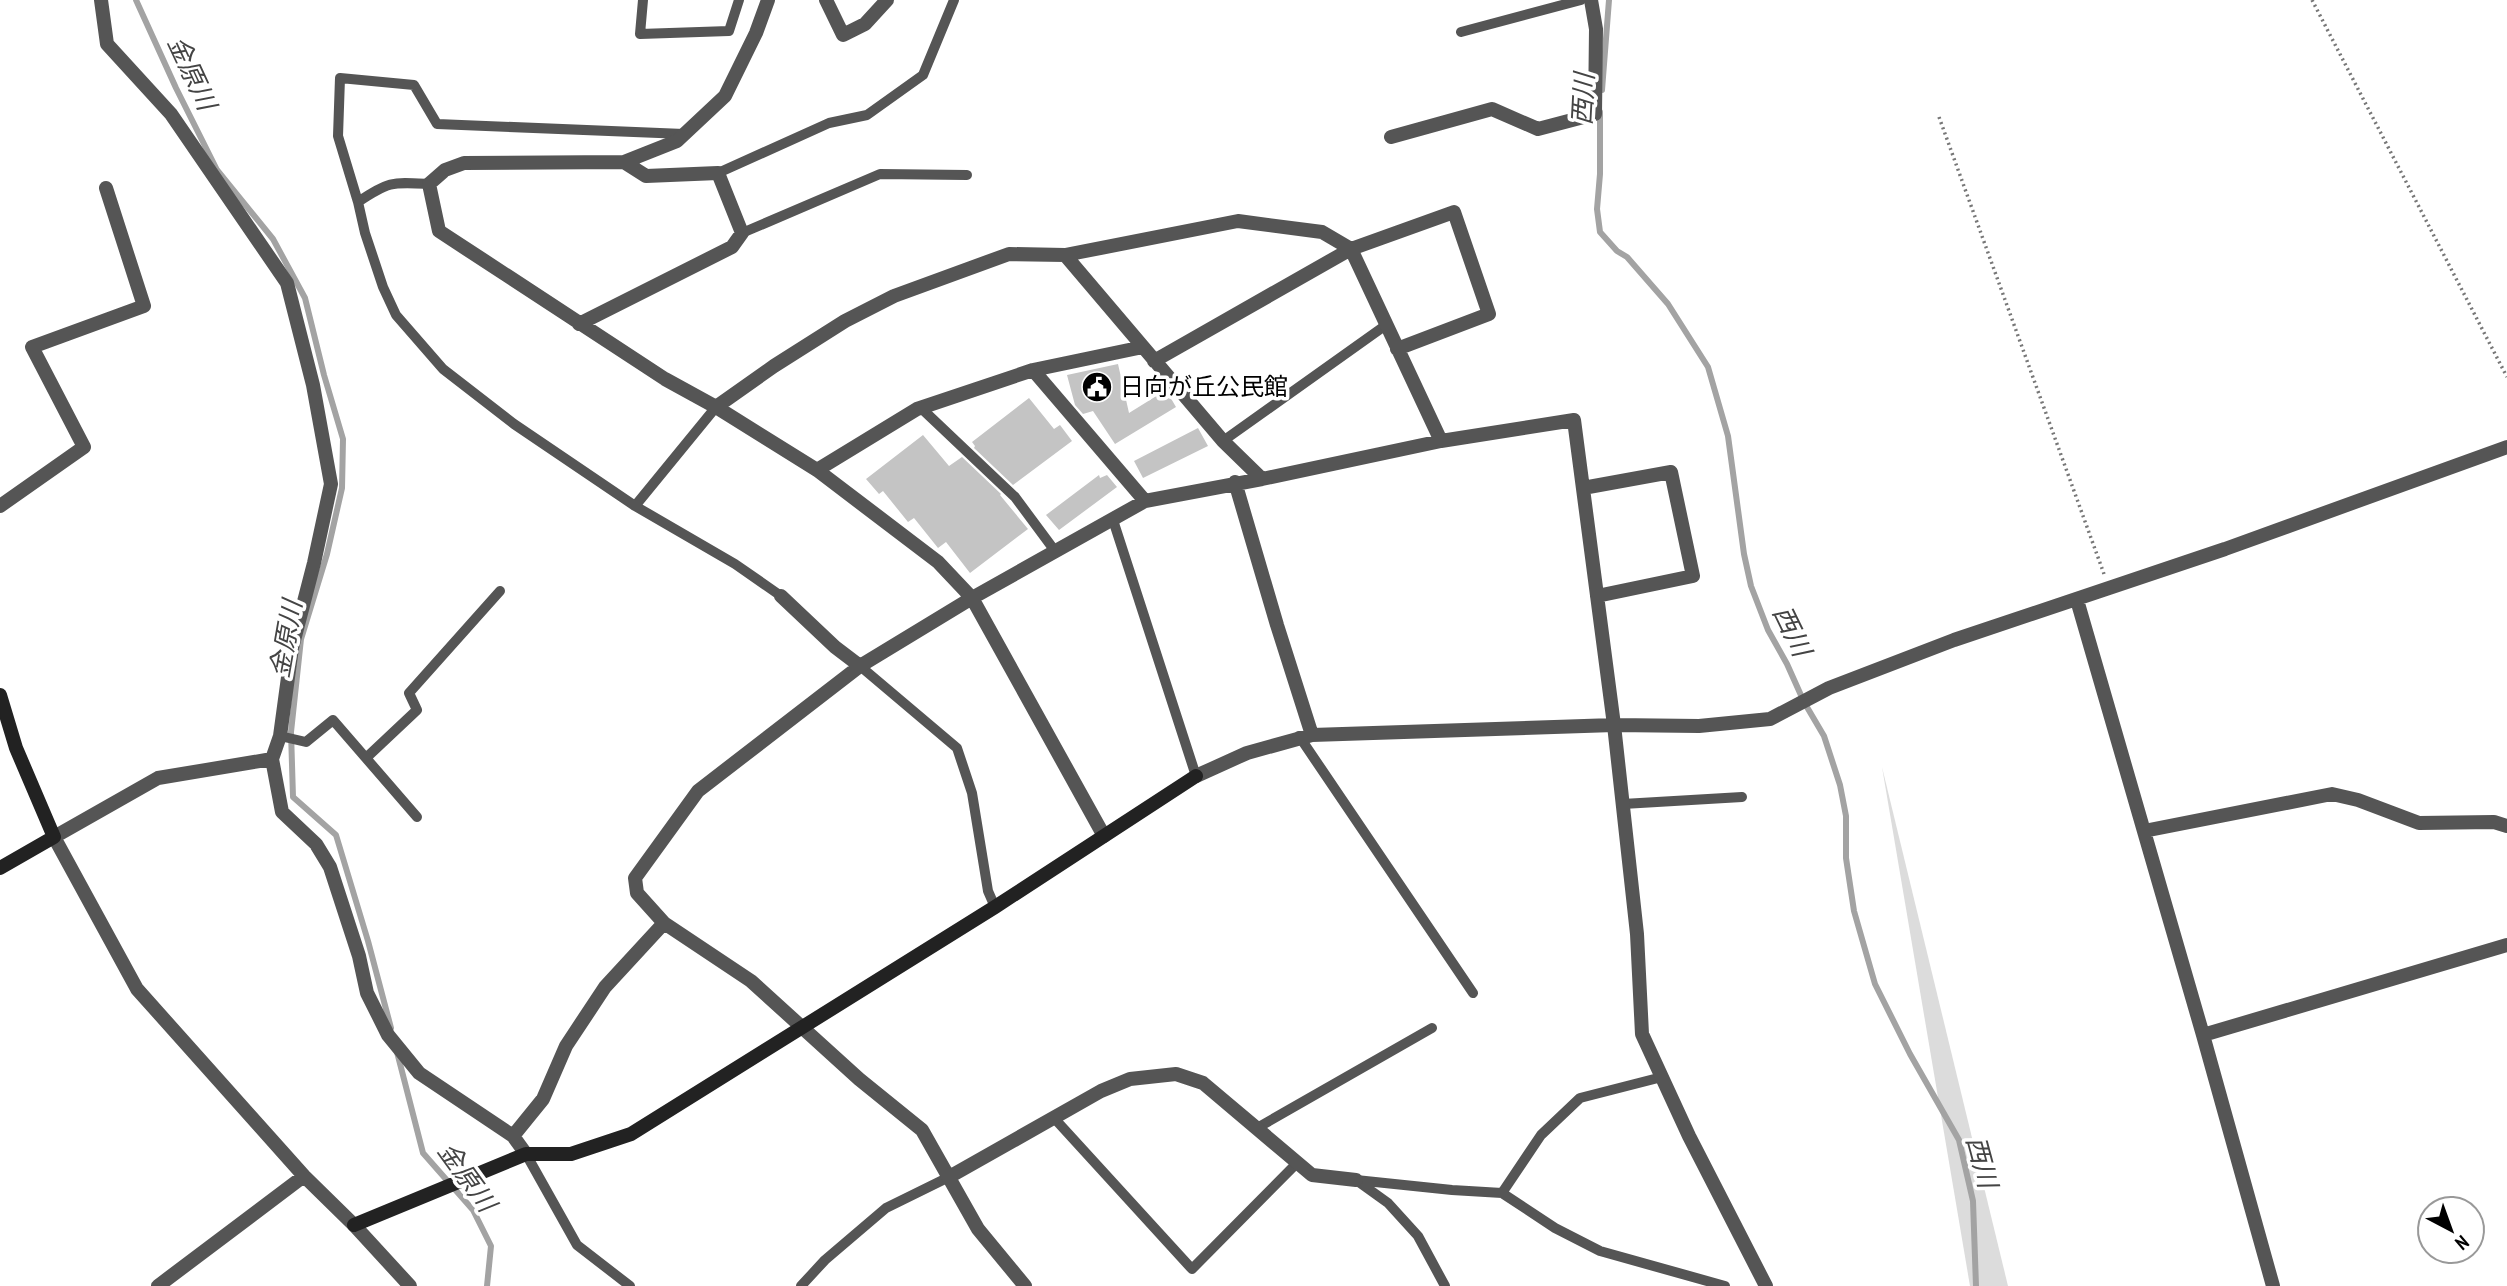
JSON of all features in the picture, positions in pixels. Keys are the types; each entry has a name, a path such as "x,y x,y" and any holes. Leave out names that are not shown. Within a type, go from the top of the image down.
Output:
{"street":[{"path":"101,0 107,44 172,114 287,283 313,386 331,484 292,648 279,736 272,759 282,812 316,844 330,867 359,956 367,993 388,1035 419,1073 513,1136 526,1154"},
{"path":"768,0 756,33 726,96 677,141 624,162 464,163 445,170 429,184 439,231 665,379 716,407 817,470 938,562 972,598 1104,836"},
{"path":"826,0 843,35 865,24 887,0"},
{"path":"1391,137 1492,109 1538,129 1595,114 1596,29 1591,0"},
{"path":"579,324 732,247 742,233 718,173 646,176 624,162"},
{"path":"0,506 84,447 32,347 144,306 106,188"},
{"path":"1154,361 1351,249 1454,212 1489,314 1397,349"},
{"path":"716,407 845,321 894,296 1009,254 1065,255 1238,221 1322,232 1351,249 1441,441"},
{"path":"1065,255 1223,441 1262,479"},
{"path":"817,470 920,408 1033,370 1143,347"},
{"path":"1033,370 1145,501"},
{"path":"1025,1286 978,1228 922,1130 751,982 664,923 638,893 635,878 698,790 859,666 972,598 1145,501 1441,441 1574,419 1623,804 1637,933 1642,1034 1689,1136 1766,1286"},
{"path":"354,1225 526,1154 571,1154 631,1135 995,907 1196,776 1247,753 1306,736 1614,724 1699,726 1770,719 1829,688 1929,650 2507,447"},
{"path":"1583,488 1671,472 1693,576 1597,596"},
{"path":"1235,482 1306,736"},
{"path":"781,596 859,666"},
{"path":"2077,600 2273,1286"},
{"path":"0,695 16,748 54,837 137,989 304,1176 410,1286"},
{"path":"0,868 158,778 272,759"},
{"path":"2144,831 2332,794 2358,800 2419,823 2494,822 2507,826"},
{"path":"513,1136 543,1099 566,1046 605,987 664,923"},
{"path":"2203,1035 2507,945"},
{"path":"948,1177 1101,1091 1130,1079 1176,1074 1203,1083 1312,1175 1356,1180"},
{"path":"158,1286 304,1176"}],"lane":[{"path":"643,0 639,34 729,31 739,0"},
{"path":"718,173 829,123 867,115 923,75 954,0"},
{"path":"1461,32 1581,0"},
{"path":"684,134 437,124 414,85 340,78 338,136 365,233 383,287 396,315 443,369 514,424 635,506 735,564 781,596"},
{"path":"742,233 880,174 967,175"},
{"path":"358,202 383,185 399,182 429,184"},
{"path":"1223,441 1386,325"},
{"path":"635,506 716,407"},
{"path":"920,408 1015,497 1055,551"},
{"path":"1113,520 1196,776"},
{"path":"366,758 417,710 409,693 500,591"},
{"path":"859,666 957,748 972,793 988,891 995,907"},
{"path":"279,736 306,742 333,720 417,817"},
{"path":"1306,736 1473,993"},
{"path":"1623,804 1742,797"},
{"path":"1257,1128 1432,1028"},
{"path":"1502,1193 1541,1135 1580,1098 1662,1077"},
{"path":"1054,1118 1192,1269 1297,1163"},
{"path":"526,1154 578,1245 630,1286"},
{"path":"801,1286 825,1260 886,1208 948,1177"},
{"path":"1356,1180 1502,1193 1555,1228 1601,1251 1725,1286"},
{"path":"1356,1180 1388,1203 1418,1236 1445,1286"}],"path":[{"path":"2312,0 2507,377"},
{"path":"1939,117 2109,589"}],"shaded area":[{"path":"1882,767 2008,1286 1970,1286"}],"building":[{"path":"1118,364 1129,413 1166,390 1176,407 1115,444 1093,411 1083,414 1075,405 1067,375"},
{"path":"1029,398 1054,429 1060,425 1072,441 1013,485 974,448 972,442"},
{"path":"1198,428 1208,446 1143,478 1134,461"},
{"path":"923,435 949,466 962,457 1001,494 1028,529 970,573 946,542 938,548 914,518 908,522 883,491 879,494 866,479"},
{"path":"1099,475 1100,478 1107,475 1117,487 1059,530 1046,515"}],"waterway":[{"name":"金原川","path":"136,0 217,170 273,239 305,298 343,439 342,488 327,554 301,639 291,732 293,797 336,835 391,1028"},
{"name":"西川","path":"1602,90 1609,0"},
{"name":"西川","path":"1600,112 1597,209 1600,232 1617,251 1627,257 1668,304 1708,367 1728,436 1751,586 1768,630 1824,736 1840,785 1846,816 1846,858 1854,911 1875,984 1910,1054 1959,1140 1973,1201 1976,1286"},
{"name":"金原川","path":"397,1052 423,1153 473,1210 491,1246 487,1286"}],"place":[{"name":"日向が丘公民館","path":"1097,387"}]}
